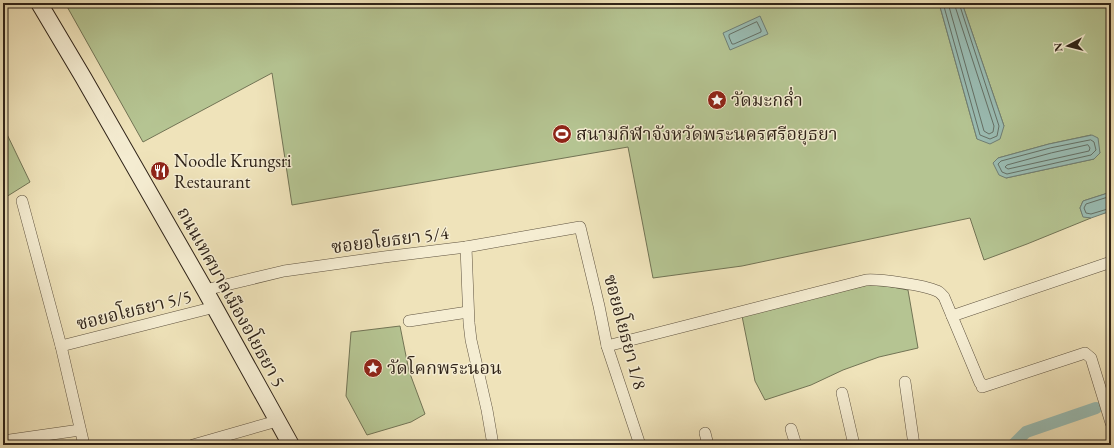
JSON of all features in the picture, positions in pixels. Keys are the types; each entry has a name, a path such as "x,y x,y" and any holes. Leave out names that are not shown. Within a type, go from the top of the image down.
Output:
{"street":[{"name":"ถนนเทศบาลเมืองอโยธยา 5","path":"39,3 83,76 215,307 291,445"},
{"path":"22,201 61,346 84,445"},
{"name":"ซอยอโยธยา 5/4","path":"205,290 284,271 466,247 580,227"},
{"name":"ซอยอโยธยา 1/8","path":"580,227 600,306 607,346 640,445"},
{"path":"466,247 468,312 471,340 487,410 493,445"},
{"path":"952,316 1111,262"},
{"path":"607,346 866,280 880,280 928,288 938,292 944,297 982,387 1085,353 1091,358 1111,423"},
{"name":"ซอยอโยธยา 5/5","path":"61,346 215,307"},
{"path":"409,321 468,312"},
{"path":"905,382 914,445"},
{"path":"842,393 854,445"},
{"path":"193,445 277,421"},
{"path":"791,429 796,445"},
{"path":"3,441 80,430"},
{"path":"705,433 708,445"}],"green space":[{"name":"สนามกีฬาจังหวัดพระนครศรีอยุธยา","path":"65,3 939,3 977,139 1004,126 962,3 1111,3 1111,192 1083,201 1080,208 1083,216 1091,218 984,260 970,218 742,266 653,278 628,147 292,205 272,73 143,142","holes":["1091,135 1100,153 1094,159 1006,178 998,158 1049,144"]},
{"path":"3,126 30,182 6,197 3,197"},
{"path":"867,285 887,286 908,290 918,348 879,357 843,370 811,385 765,400 755,381 742,316"},
{"path":"400,326 409,371 425,414 411,422 367,435 346,396 351,332"}],"water":[{"path":"939,3 962,3 1004,126 1000,139 990,144 977,139"},
{"path":"760,16 768,34 730,50 723,33"},
{"path":"1092,135 1098,138 1100,153 1094,159 1006,178 999,175 993,163 998,158 1049,144"},
{"path":"1111,192 1111,211 1091,218 1083,217 1080,208 1083,201"}],"waterway":[{"path":"1013,445 1026,432 1096,408"}],"place":[{"name":"วัดมะกล่ำ","path":"717,100"},
{"name":"สนามกีฬาจังหวัดพระนครศรีอยุธยา","path":"562,134"},
{"name":"Noodle Krungsri Restaurant","path":"160,171"},
{"name":"วัดโคกพระนอน","path":"373,368"}]}
